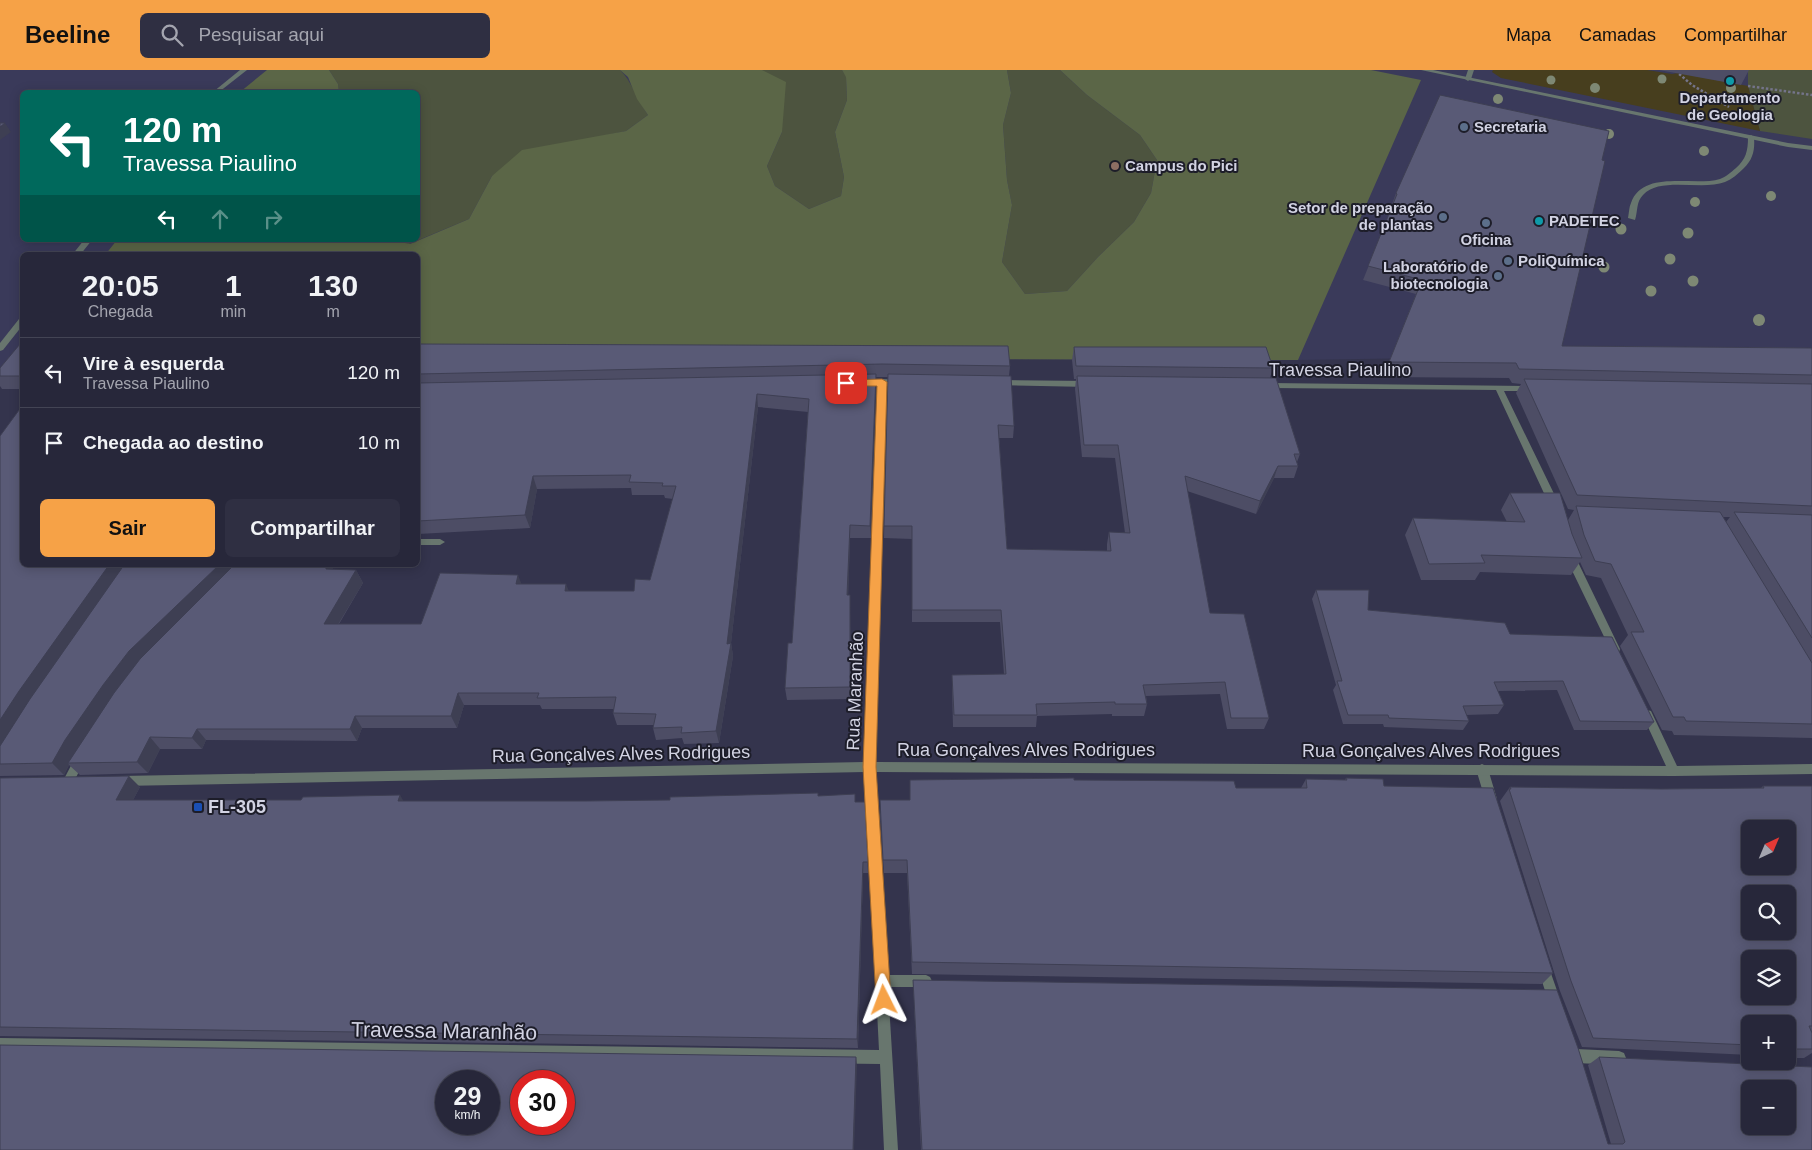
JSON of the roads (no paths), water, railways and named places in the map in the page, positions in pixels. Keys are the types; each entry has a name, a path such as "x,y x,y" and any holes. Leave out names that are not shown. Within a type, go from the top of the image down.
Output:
{"street":[{"path":"219,90 244,70"},
{"path":"1424,70 1812,148"},
{"path":"1468,79 1471,70"},
{"path":"1632,218 1632,206 1637,197 1646,189 1661,184 1710,183 1728,178 1752,154 1751,137"},
{"path":"78,252 86,242"},
{"path":"0,348 20,323"},
{"name":"Rua Maranhão","path":"882,382 870,767 891,1150"},
{"path":"854,383 912,383"},
{"path":"992,383 1102,384"},
{"name":"Travessa Piaulino","path":"1261,386 1539,388"},
{"path":"1499,388 1559,514"},
{"path":"420,542 440,542"},
{"path":"1568,550 1620,658"},
{"path":"1641,702 1674,771"},
{"path":"68,782 87,748"},
{"name":"Rua Gonçalves Alves Rodrigues","path":"107,782 870,767 1674,771 1812,769"},
{"path":"1482,769 1496,816"},
{"path":"1540,955 1547,992 1559,1010"},
{"path":"882,981 942,982"},
{"name":"Travessa Maranhão","path":"0,1045 887,1057"},
{"path":"1576,1056 1635,1058"}],"place":[{"name":"Departamento de Geologia","path":"1730,81"},
{"name":"Secretaria","path":"1464,127"},
{"name":"Campus do Pici","path":"1115,166"},
{"name":"Setor de preparação de plantas","path":"1443,217"},
{"name":"PADETEC","path":"1539,221"},
{"name":"Oficina","path":"1486,223"},
{"name":"PoliQuímica","path":"1508,261"},
{"name":"Laboratório de biotecnologia","path":"1498,276"},
{"name":"FL-305","path":"198,807"}]}
